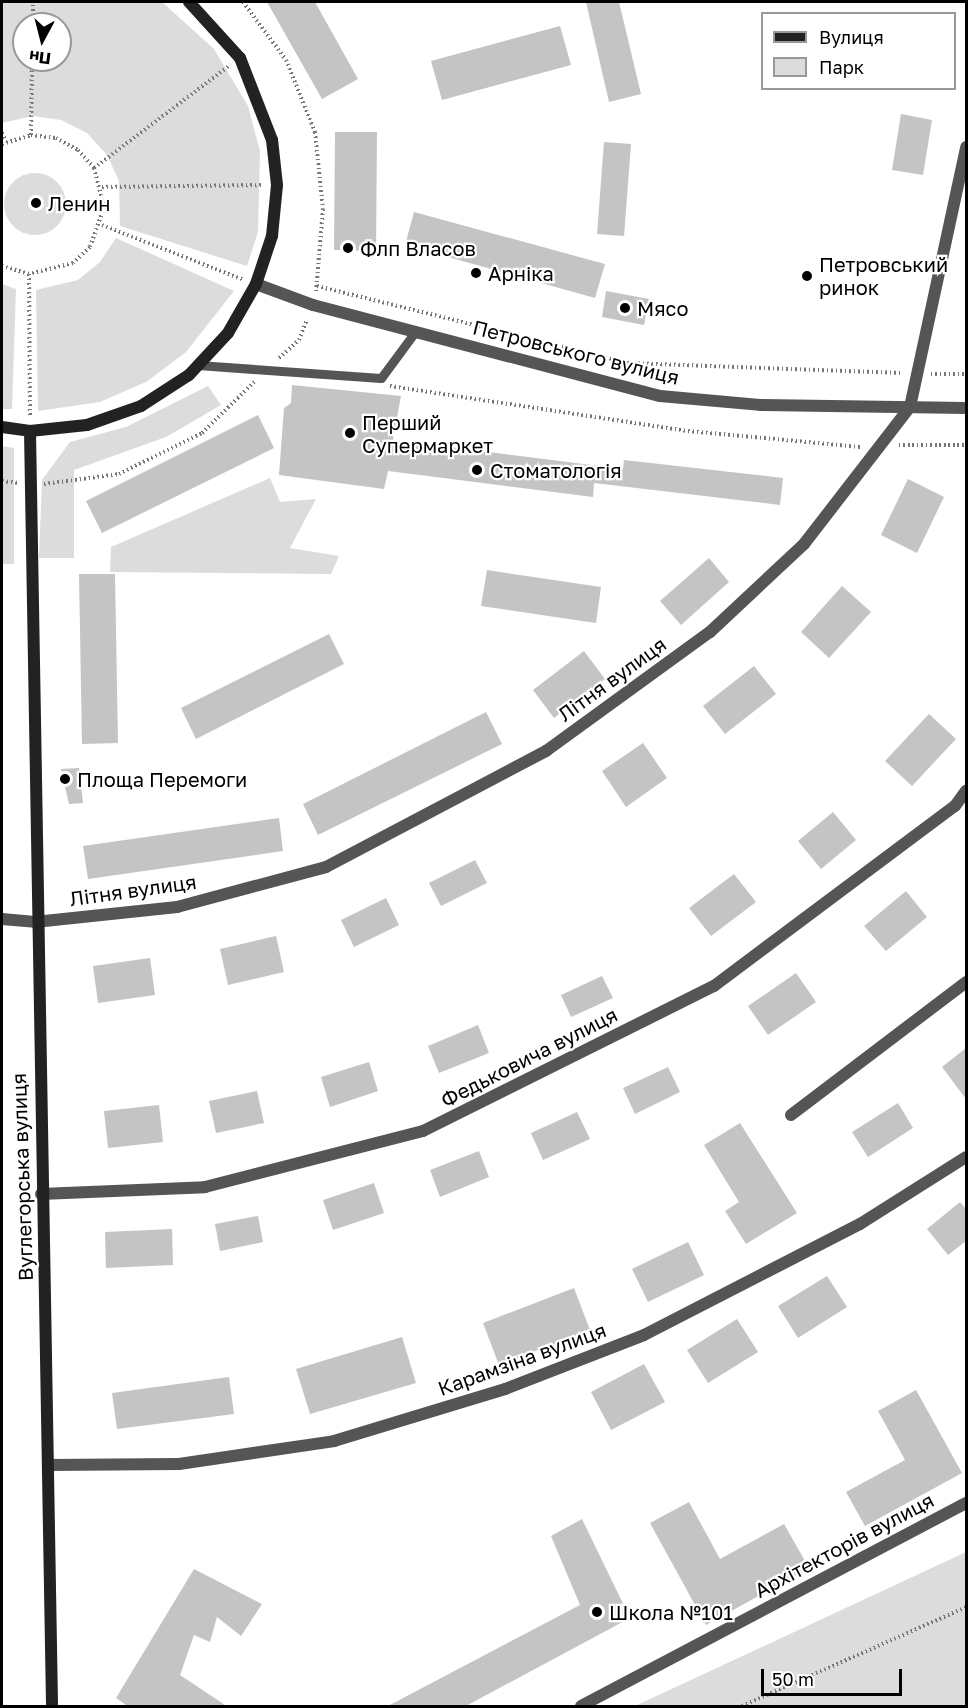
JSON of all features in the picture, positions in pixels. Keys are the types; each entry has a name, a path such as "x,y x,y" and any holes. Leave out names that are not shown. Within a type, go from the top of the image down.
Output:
{"main road":[{"path":"2,427 30,431 87,425 141,406 198,365 228,333 256,284 272,236 277,184 272,140 240,58 189,2"},
{"name":"Вуглегорська вулиця","path":"30,431 33,485 34,922 49,1465 52,1707"}],"street":[{"name":"Літня вулиця","path":"2,919 34,922 177,907 326,867 546,751 710,632 804,544 884,445 910,407 921,374 966,147"},
{"name":"Петровського вулиця","path":"256,284 313,305 660,396 760,405 966,408"},
{"name":"Федьковича вулиця","path":"41,1194 205,1187 423,1131 714,986 955,806 966,791"},
{"path":"791,1115 966,982"},
{"name":"Карамзіна вулиця","path":"49,1465 179,1464 334,1441 505,1389 644,1335 860,1224 966,1157"},
{"name":"Архітекторів вулиця","path":"581,1707 966,1503"}],"lane":[{"path":"198,365 381,378 415,332"}],"path":[{"path":"243,2 286,60 315,132 323,209 313,305 299,340 276,361"},
{"path":"94,168 240,58"},
{"path":"31,135 32,72"},
{"path":"2,134 6,141"},
{"path":"2,144 31,135 56,138 78,150 94,168 102,187 102,225 73,263 29,274 2,266"},
{"path":"102,187 277,184"},
{"path":"102,225 256,284"},
{"path":"29,274 30,431"},
{"path":"316,286 629,363 966,374"},
{"path":"2,481 33,485 119,474 202,433 260,376"},
{"path":"379,384 688,431 884,445 966,445"},
{"path":"742,1707 966,1607"}],"green space":[{"path":"2,2 162,2 214,49 248,106 260,151 258,232 247,266 120,226 119,181 107,155 87,133 61,120 33,116 2,123"},
{"path":"29,173 41,173 57,182 64,192 66,204 64,216 57,226 41,235 29,235 18,230 9,221 4,210 4,198 9,187 18,178"},
{"path":"116,238 234,291 186,352 146,382 100,402 38,411 36,290 78,280 100,262"},
{"path":"2,284 16,289 12,409 2,409"},
{"path":"208,386 221,405 166,437 74,470 74,558 39,558 42,480 70,442 126,427"},
{"path":"2,446 14,448 14,564 2,564"},
{"path":"270,478 280,502 316,499 290,548 339,556 331,574 110,572 111,547"},
{"path":"966,1552 966,1706 635,1706"}],"building":[{"path":"267,2 315,2 358,79 322,99"},
{"path":"586,2 619,2 641,94 609,102"},
{"path":"560,26 571,65 442,100 431,61"},
{"path":"901,114 932,120 923,175 892,170"},
{"path":"335,132 377,132 376,251 334,250"},
{"path":"604,142 631,144 624,236 597,234"},
{"path":"414,212 605,264 595,298 405,245"},
{"name":"Мясо","path":"606,291 649,299 644,325 602,317"},
{"path":"292,385 401,396 393,440 623,469 624,460 783,478 780,505 594,483 593,497 388,471 384,489 279,475 284,408 291,403"},
{"path":"258,415 274,448 102,533 86,501"},
{"path":"908,479 944,497 917,553 881,535"},
{"path":"709,558 729,582 681,625 660,601"},
{"path":"487,570 601,587 596,623 481,606"},
{"path":"79,574 115,574 118,743 82,744"},
{"path":"842,586 871,612 829,658 801,632"},
{"path":"329,634 344,664 196,739 181,708"},
{"path":"584,651 605,679 554,718 533,690"},
{"path":"754,666 776,694 725,734 703,706"},
{"path":"486,712 502,744 318,835 303,804"},
{"path":"929,714 956,739 912,786 885,761"},
{"path":"643,743 667,778 626,807 602,771"},
{"path":"79,768 83,803 69,804 61,769"},
{"path":"833,812 856,840 821,869 798,841"},
{"path":"279,818 283,851 88,879 83,846"},
{"path":"475,860 487,883 441,906 429,883"},
{"path":"734,874 756,902 711,936 689,908"},
{"path":"906,891 927,917 886,951 864,926"},
{"path":"386,898 399,925 354,947 341,920"},
{"path":"276,936 284,972 228,985 220,949"},
{"path":"150,958 155,995 98,1003 93,966"},
{"path":"796,973 816,1002 768,1035 748,1006"},
{"path":"602,976 613,998 571,1017 561,995"},
{"path":"478,1025 489,1053 439,1073 428,1046"},
{"path":"966,1048 966,1099 942,1067"},
{"path":"369,1062 378,1091 330,1107 321,1077"},
{"path":"668,1067 680,1092 635,1114 623,1088"},
{"path":"257,1091 264,1123 216,1133 209,1101"},
{"path":"898,1103 913,1128 868,1157 852,1132"},
{"path":"159,1105 163,1142 108,1148 104,1111"},
{"path":"577,1112 590,1139 543,1160 531,1133"},
{"path":"740,1123 797,1213 746,1244 725,1211 739,1202 704,1145"},
{"path":"479,1151 489,1177 440,1197 430,1170"},
{"path":"374,1183 384,1213 333,1230 323,1200"},
{"path":"960,1202 966,1209 966,1241 948,1255 927,1229"},
{"path":"258,1216 263,1242 220,1251 215,1224"},
{"path":"172,1229 173,1265 106,1268 105,1232"},
{"path":"688,1242 704,1275 648,1302 632,1269"},
{"path":"827,1276 847,1307 798,1338 778,1306"},
{"path":"574,1288 590,1330 499,1365 483,1323"},
{"path":"737,1319 758,1352 708,1383 687,1350"},
{"path":"402,1337 416,1383 310,1414 296,1369"},
{"path":"644,1364 665,1402 611,1430 591,1392"},
{"path":"229,1377 234,1414 117,1429 112,1393"},
{"path":"916,1390 962,1473 865,1526 846,1492 905,1460 878,1411"},
{"path":"689,1502 720,1559 784,1524 809,1568 706,1625 650,1523"},
{"name":"Школа №101","path":"582,1519 630,1618 464,1707 386,1707 580,1605 551,1536"},
{"path":"194,1569 262,1604 241,1636 217,1617 210,1642 194,1635 180,1675 228,1707 129,1707 116,1698"}],"place":[{"name":"Ленин","path":"36,203"},
{"name":"Флп Власов","path":"348,248"},
{"name":"Арніка","path":"476,273"},
{"name":"Петровський ринок","path":"807,276"},
{"name":"Мясо","path":"625,308"},
{"name":"Перший Супермаркет","path":"350,433"},
{"name":"Стоматологія","path":"477,470"},
{"name":"Площа Перемоги","path":"65,779"},
{"name":"Школа №101","path":"597,1612"}]}
